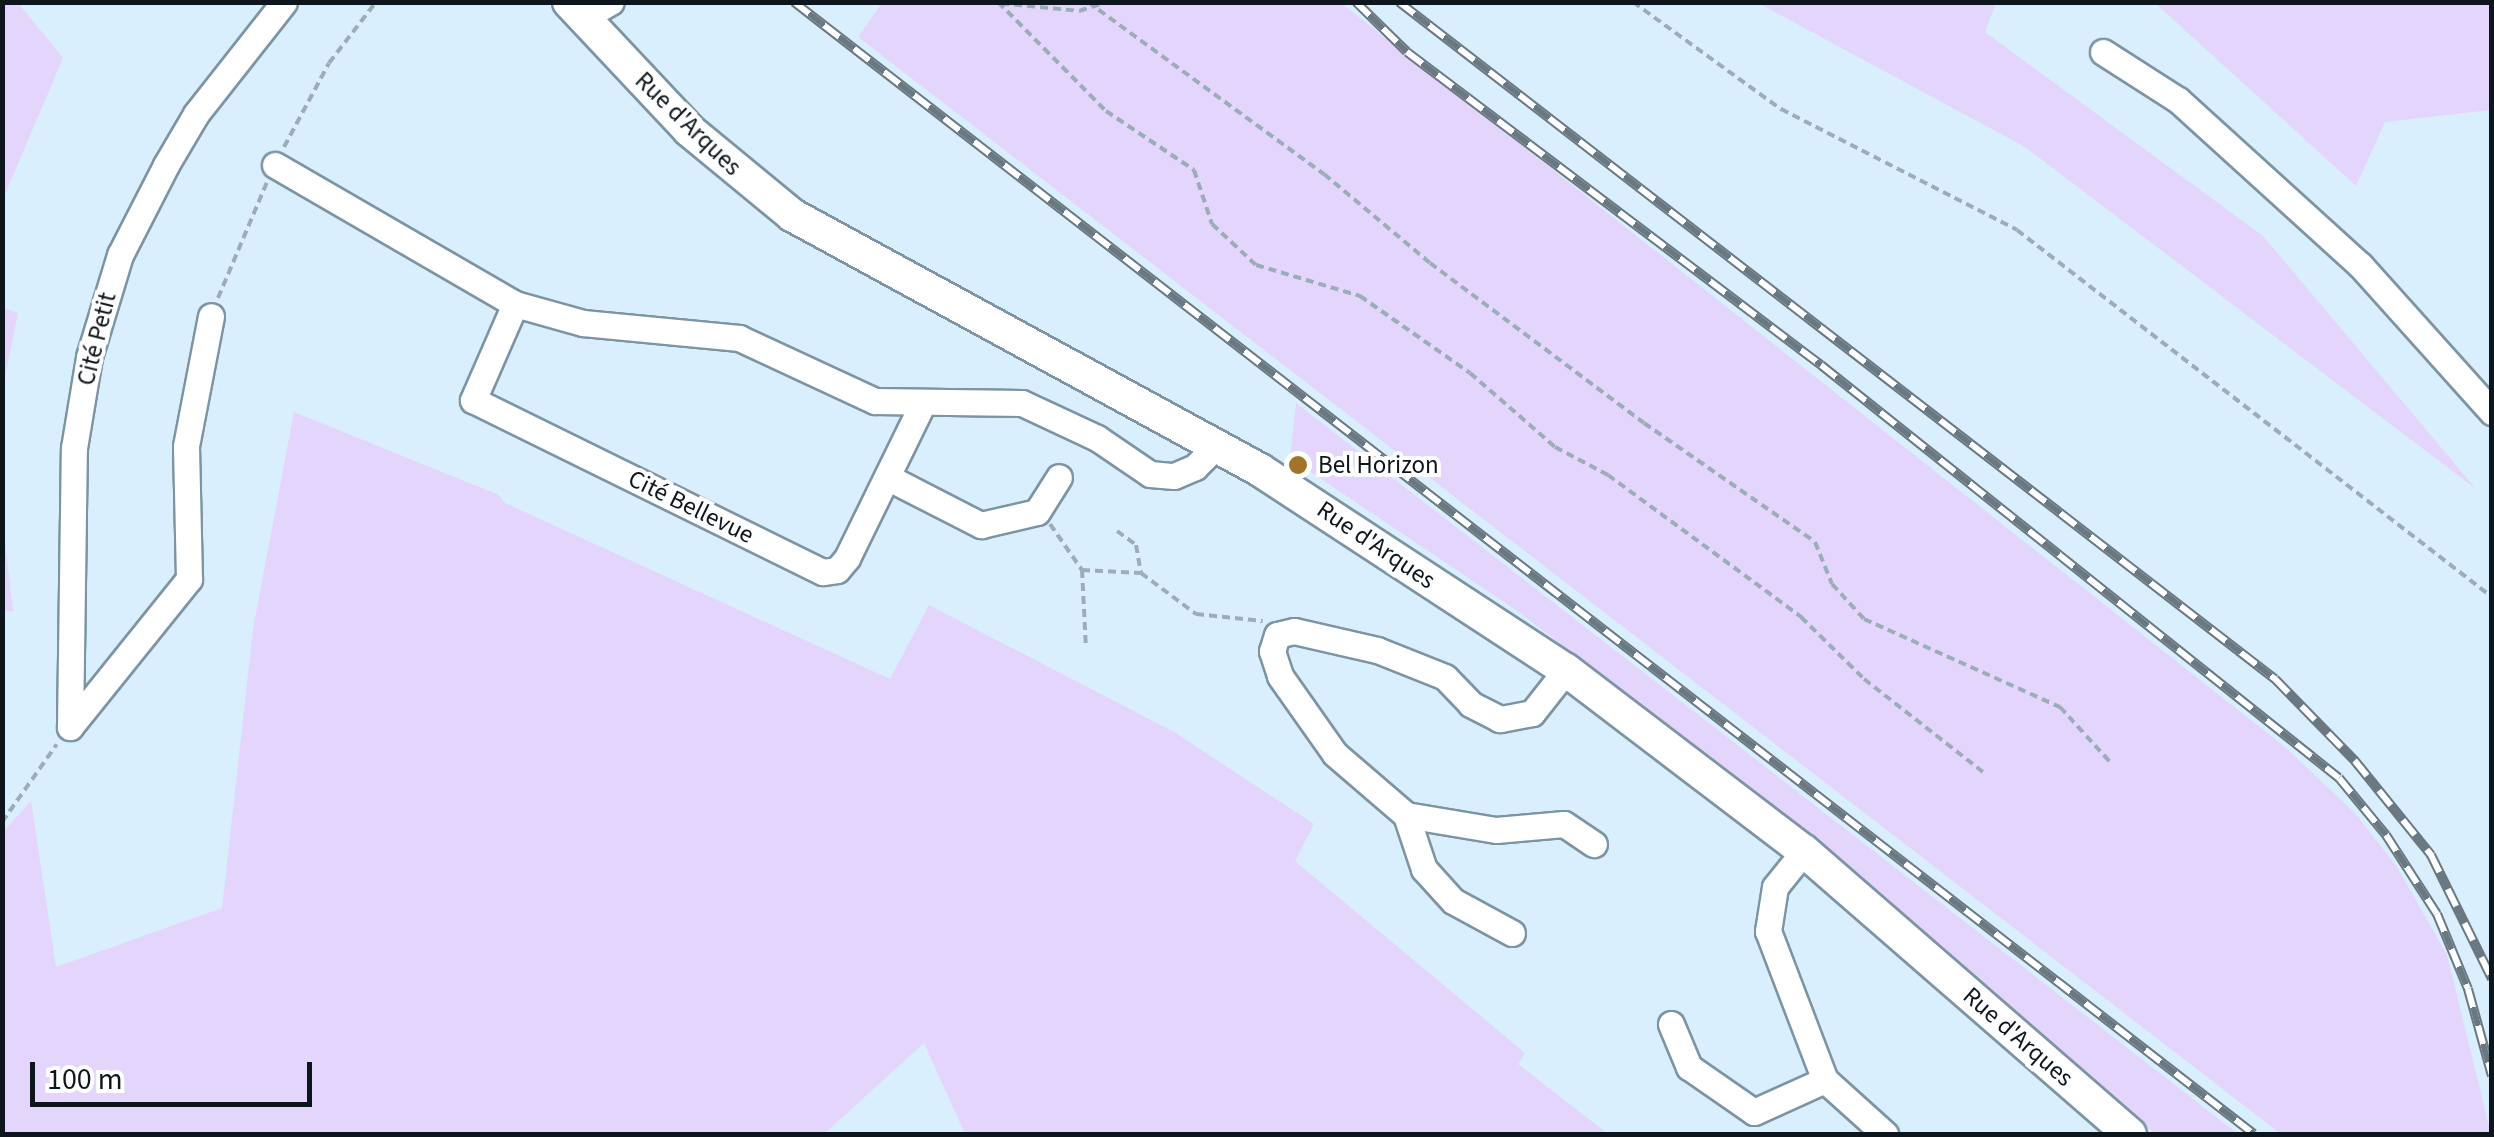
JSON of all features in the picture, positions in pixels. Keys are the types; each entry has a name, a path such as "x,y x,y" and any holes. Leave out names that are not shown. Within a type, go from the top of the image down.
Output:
{"main road":[{"name":"Rue d'Arques","path":"588,8 690,130 792,215 1216,446 1406,560 1566,670 1804,851 2130,1134"}],"street":[{"name":"Cité Petit","path":"70,727 74,448 89,357 120,256 166,165 196,114 284,2"},
{"path":"2103,52 2178,100 2360,265 2492,412"},
{"path":"275,165 515,304 583,323 739,338 875,401 1022,403 1097,438 1150,474 1174,476 1195,467 1216,446"},
{"name":"Cité Bellevue","path":"515,304 473,400 823,572 837,570 847,558 922,404"},
{"path":"70,727 188,579 186,446 210,316"},
{"path":"887,478 981,525 1037,512 1059,478"},
{"path":"1512,932 1452,901 1424,869 1406,815 1335,754 1280,676 1272,651 1277,635 1294,631 1419,664 1500,719 1532,713 1566,670"},
{"path":"1406,815 1496,830 1564,824 1594,844"},
{"path":"1804,851 1775,886 1768,931 1825,1080 1885,1134"},
{"path":"1671,1024 1689,1067 1722,1096 1754,1112 1825,1080"}],"path":[{"path":"988,2 1099,10 1107,2"},
{"path":"1088,2 1324,174 1644,424 1815,542 1832,584 1864,618 2060,706 2111,763"},
{"path":"1633,2 1782,109 2017,230 2492,598"},
{"path":"999,3 1106,112 1194,170 1212,224 1256,265 1295,281 1342,288 1407,329 1555,447 1608,475 1801,617 1864,680 1983,772"},
{"path":"1037,512 1062,536 1082,570 1086,648"},
{"path":"1117,531 1136,546 1142,572"},
{"path":"1082,570 1142,572 1196,614 1259,616 1277,635"},
{"path":"2,822 70,727"}],"shaded area":[{"path":"3,2 18,3 63,58 3,199"},
{"path":"882,3 1341,3 2285,747 2355,813 2397,867 2447,955 2491,1134 2281,1134 858,37"},
{"path":"1758,3 1996,3 1985,32 2263,236 2476,489 2025,147"},
{"path":"2155,3 2491,3 2491,110 2385,122 2356,186"},
{"path":"2,308 18,313 3,387"},
{"path":"1296,403 2238,1134 2156,1134 2123,1110 1808,832 1516,610 1290,458"},
{"path":"294,412 499,495 505,503 890,679 929,605 1174,732 1314,824 1295,861 1525,1053 1518,1064 1608,1134 965,1134 924,1043 824,1134 3,1134 3,832 31,801 56,967 222,908 253,629"},
{"path":"3,524 13,611 3,611"}],"railway":[{"path":"794,2 2254,1134"},
{"path":"1356,2 1407,52 1821,365 2339,778 2386,835 2437,914 2468,989 2492,1076"},
{"path":"1399,2 2275,679 2355,761 2431,855 2492,979"}],"place":[{"name":"Bel Horizon","path":"1298,465"}]}
